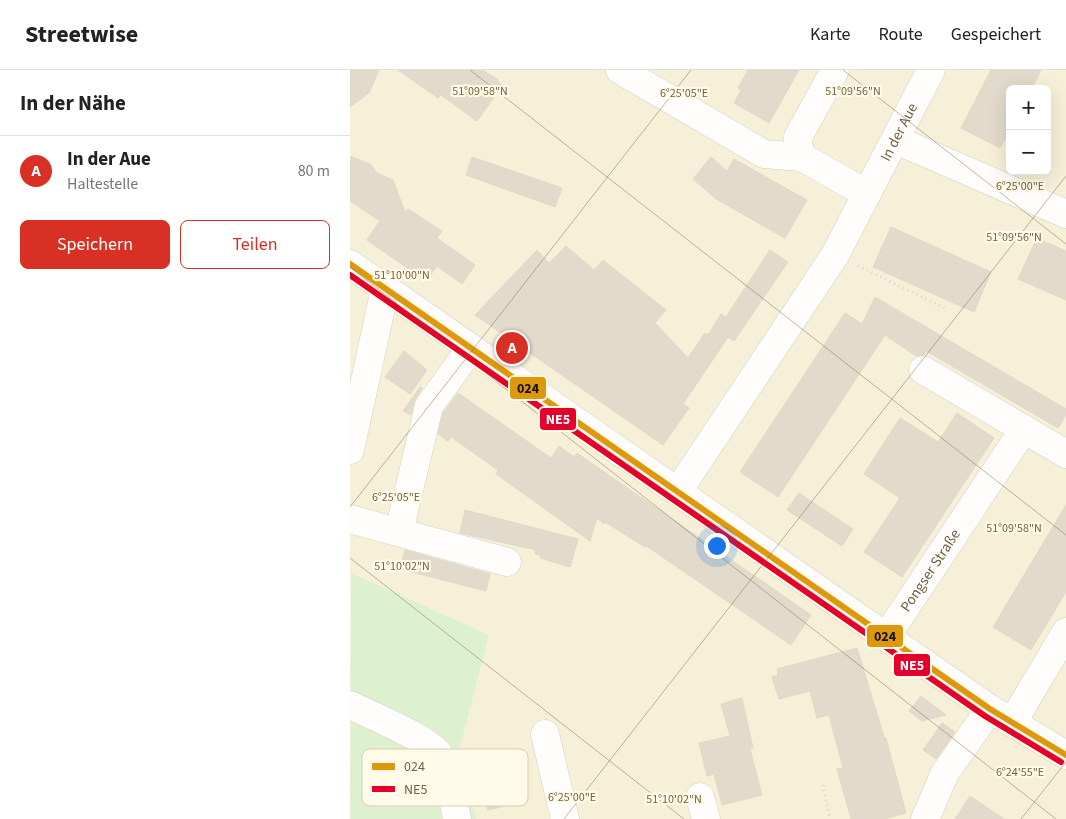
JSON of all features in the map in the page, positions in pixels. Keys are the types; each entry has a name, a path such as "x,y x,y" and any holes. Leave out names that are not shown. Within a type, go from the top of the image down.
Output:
{"street":[{"path":"620,70 764,154 802,157 867,194"},
{"path":"802,157 799,150 798,137 835,70"},
{"name":"In der Aue","path":"678,491 836,255 932,70"},
{"path":"896,140 1066,214"},
{"path":"350,264 1001,716 1066,755"},
{"path":"350,450 385,288"},
{"path":"399,532 429,406 471,348"},
{"path":"924,370 1066,454"},
{"name":"Pongser Straße","path":"886,637 1024,429"},
{"path":"350,519 507,562"},
{"path":"925,819 945,773 1001,716 1066,632"},
{"path":"350,705 421,740 432,749"},
{"path":"545,734 565,819"},
{"path":"454,806 457,819"}],"path":[{"path":"836,255 945,308"},
{"path":"823,786 830,819"}],"shaded area":[{"path":"350,70 1066,70 1066,819 476,819 473,806 528,806 528,749 460,749 489,635 350,574"}],"green space":[{"path":"351,573 489,635 460,749 362,749 362,806 473,806 476,819 350,819"}],"building":[{"path":"350,70 379,70 369,93 350,107"},
{"path":"398,70 482,70 497,79 502,86 477,121 441,95 438,98"},
{"path":"748,70 799,70 769,123 734,103 741,90 738,88"},
{"path":"991,70 1041,70 1033,85 1006,85 1006,137 1000,148 961,128"},
{"path":"350,156 370,164 377,173 393,180 405,212 408,209 442,231 437,238 475,265 462,284 437,266 426,281 367,240 380,221 350,201"},
{"path":"472,157 562,188 555,207 466,175"},
{"path":"711,157 727,171 734,159 807,200 785,238 716,199 693,179"},
{"path":"891,227 991,272 974,312 873,267"},
{"path":"1037,238 1066,251 1066,300 1018,279"},
{"path":"566,246 594,270 603,260 666,310 655,323 688,358 705,333 708,335 721,314 726,317 770,250 788,262 734,341 728,337 683,404 689,408 663,445 475,315 537,250 549,263"},
{"path":"875,297 1066,409 1066,415 1058,428 926,351 924,355 916,356 885,335 778,497 740,472 845,313 862,324"},
{"path":"404,351 427,370 410,394 385,377"},
{"path":"420,387 422,388 414,402 411,415 403,411"},
{"path":"458,393 551,458 559,446 574,457 577,453 811,615 791,645 645,545 645,547 605,522 604,524 597,518 590,541 496,474 498,470 451,437 448,441 438,434 443,413"},
{"path":"957,413 994,438 902,577 864,552 900,498 864,474 900,418 938,442"},
{"path":"799,493 853,529 842,546 787,510"},
{"path":"1066,505 1066,592 1031,650 993,627"},
{"path":"465,510 578,539 570,567 540,558 541,555 535,554 536,550 460,533"},
{"path":"405,550 490,574 486,591 400,569"},
{"path":"857,648 885,740 886,738 906,813 885,819 851,819 837,769 843,768 829,715 817,718 810,691 779,699 772,677 778,675 777,669"},
{"path":"921,696 946,715 922,721 909,711"},
{"path":"742,698 753,748 750,749 762,795 722,805 714,774 707,776 699,743 730,736 721,704"},
{"path":"942,723 955,732 936,759 923,750"},
{"path":"970,796 1004,819 955,819"},
{"path":"487,806 506,806 488,810"}],"transit line":[{"name":"024","path":"350,264 990,709 1066,755"},
{"name":"NE5","path":"350,275 985,716 1061,762"}],"place":[{"name":"In der Aue","path":"512,348"}]}
